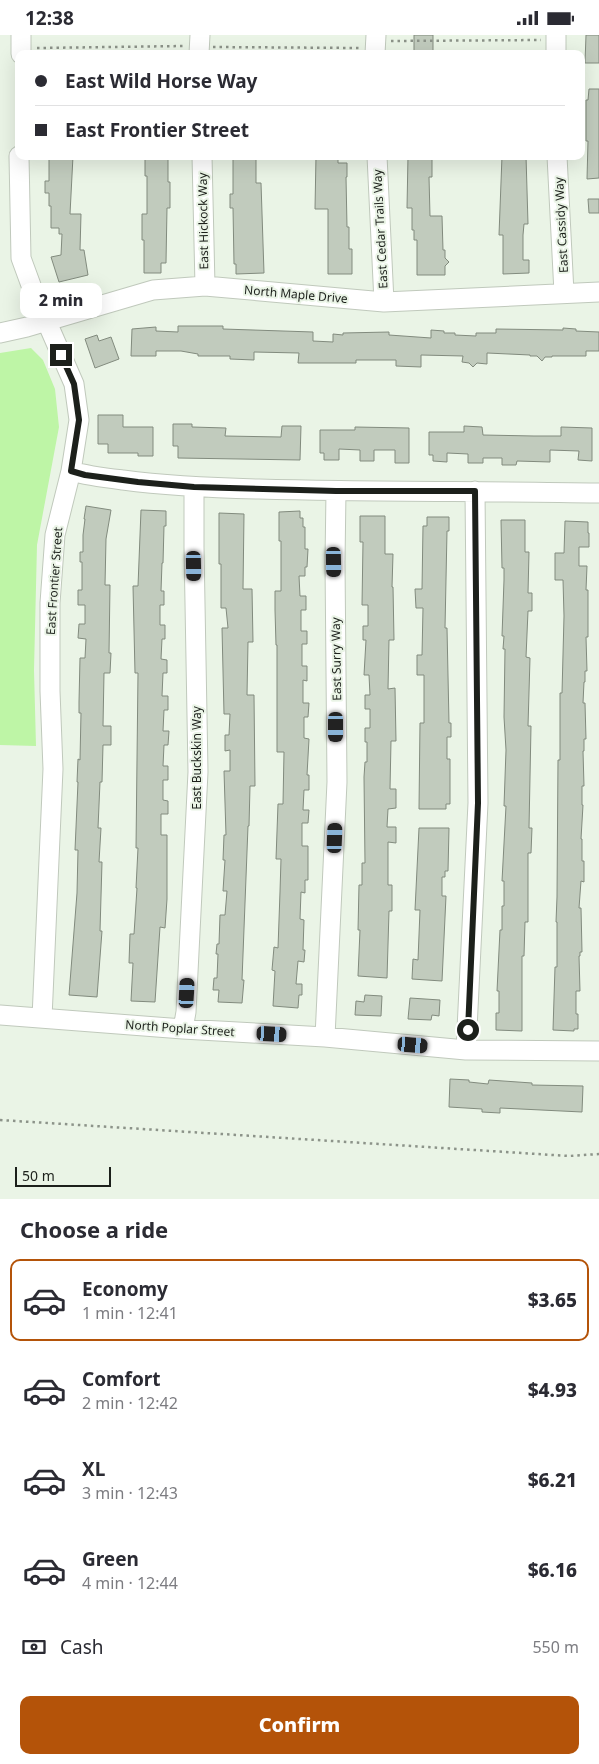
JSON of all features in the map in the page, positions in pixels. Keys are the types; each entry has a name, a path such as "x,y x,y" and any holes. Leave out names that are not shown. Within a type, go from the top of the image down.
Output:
{"street":[{"path":"21,35 28,50"},
{"path":"369,50 384,38"},
{"path":"549,38 554,50"},
{"name":"East Frontier Street","path":"19,160 21,258 74,384 79,420 71,471 54,535 50,603 50,691 53,769 42,1018"},
{"name":"East Hickock Way","path":"202,160 205,286"},
{"name":"East Cedar Trails Way","path":"377,160 384,302"},
{"name":"East Cassidy Way","path":"557,160 564,293"},
{"name":"North Maple Drive","path":"0,333 153,290 205,286 384,302 599,291"},
{"path":"71,471 85,475 138,482 194,487 336,491 599,493"},
{"name":"East Buckskin Way","path":"183,1029 186,1012 198,772 194,487"},
{"name":"East Surry Way","path":"325,1037 337,782 334,562 336,491"},
{"path":"466,1050 478,803 475,491"},
{"name":"North Poplar Street","path":"0,1015 183,1029 325,1037 466,1050 599,1051"}],"path":[{"path":"384,38 549,38"},
{"path":"57,50 199,45 340,50"},
{"path":"0,1120 569,1156 599,1154"}],"green space":[{"path":"31,348 43,360 55,389 59,427 37,545 34,670 36,746 0,745 0,353"}],"building":[{"path":"414,35 433,35 433,50 414,50"},
{"path":"586,35 599,35 599,63 585,63"},
{"path":"589,89 599,89 599,178 587,179 586,100 588,100"},
{"path":"49,160 73,160 70,214 81,214 80,250 84,250 88,275 59,282 51,257 61,255 62,234 59,234 59,228 51,228 49,193 45,193 45,181 49,181"},
{"path":"145,160 168,160 170,208 167,208 166,263 161,263 161,273 144,273 142,214 147,214 147,176 145,176"},
{"path":"233,160 256,160 256,183 261,183 264,273 236,274 236,264 234,264 233,208 230,208 230,194 233,194"},
{"path":"316,160 338,160 338,163 347,163 347,227 349,227 349,249 352,249 352,274 328,274 328,209 315,209"},
{"path":"408,160 432,160 432,177 429,177 430,216 442,216 443,250 445,250 445,258 449,262 445,266 445,275 417,275 417,240 414,240 414,230 412,230 412,208 407,208"},
{"path":"502,160 526,160 528,224 524,224 523,260 529,260 529,273 503,274 503,235 499,235"},
{"path":"588,199 599,199 599,213 589,213"},
{"path":"178,326 223,326 223,329 313,332 313,341 333,342 333,334 343,335 343,333 389,332 389,335 431,338 431,330 455,333 455,335 476,336 476,333 496,333 496,329 563,330 563,328 576,329 576,331 599,332 599,351 586,351 586,356 545,357 542,361 537,356 487,353 487,364 477,363 473,367 469,363 462,362 463,356 421,355 421,367 396,366 396,360 356,360 356,363 298,363 299,353 254,352 254,360 230,359 230,356 198,356 198,354 181,351 156,351 156,356 131,356 132,329 156,327 156,331 178,332"},
{"path":"97,335 99,341 111,337 119,359 95,368 85,339"},
{"path":"98,415 123,415 123,427 153,427 153,456 138,456 138,453 108,453 108,444 98,444"},
{"path":"173,424 192,424 192,427 226,428 225,436 281,437 282,426 301,426 300,460 178,458 178,446 173,446"},
{"path":"464,426 482,427 483,435 534,436 561,436 561,427 592,428 592,461 578,460 579,451 550,450 550,462 517,461 516,465 502,465 502,458 483,458 483,463 468,463 468,454 447,453 447,462 433,461 433,455 429,455 429,432 464,432"},
{"path":"355,427 409,428 409,463 395,463 395,450 374,450 374,461 360,461 360,450 339,449 339,460 324,460 324,453 320,453 320,430 355,430"},
{"path":"86,506 111,510 106,539 105,585 110,585 109,653 111,653 110,673 104,673 103,726 111,726 111,745 103,745 102,782 100,782 98,828 101,828 99,862 102,862 100,931 102,931 97,997 69,995 77,893 78,850 75,850 78,759 80,760 80,658 85,658 86,639 78,638 79,624 85,624 85,605 78,605 78,590 82,590 80,552 83,552"},
{"path":"141,510 166,511 161,591 164,591 164,605 160,605 160,625 165,625 165,639 162,639 161,659 167,660 167,673 163,673 162,696 168,696 168,710 164,710 163,731 169,731 168,745 164,745 163,766 168,766 168,780 163,780 163,800 168,801 168,814 161,814 161,835 167,835 167,899 165,928 160,927 155,1002 131,1001 133,963 129,963 130,934 134,934 137,888 138,673 135,673 133,586 138,586"},
{"path":"300,511 300,518 303,518 303,527 305,527 305,549 308,549 305,576 299,576 300,596 306,596 306,610 301,610 301,631 307,631 307,644 302,644 302,666 307,666 307,681 303,680 303,703 309,703 308,717 304,717 304,738 309,739 307,775 309,775 309,790 304,790 303,810 309,810 308,823 302,823 302,846 308,846 308,880 305,880 305,893 301,892 300,919 304,920 303,950 305,950 304,962 298,961 296,984 302,984 302,995 299,995 298,1008 273,1006 275,971 272,970 274,947 278,948 281,859 276,859 278,804 283,804 284,752 277,752 275,591 281,591 279,512"},
{"path":"219,513 244,514 243,589 252,589 253,642 248,642 247,695 254,695 255,786 250,786 242,1003 218,1002 219,990 213,990 214,978 217,978 218,954 216,954 217,944 219,944 220,915 225,915 227,891 223,891 224,835 226,835 224,771 230,771 230,750 225,751 225,735 229,735 230,714 224,714 222,628 228,628 226,608 221,608"},
{"path":"360,516 385,516 385,554 393,554 394,640 389,640 388,689 395,688 396,741 391,741 390,789 396,789 396,808 388,809 387,827 396,827 396,843 388,842 388,885 392,885 392,911 389,911 387,978 358,976 359,885 362,885 362,863 365,863 364,777 365,762 367,762 367,742 365,742 365,728 370,728 370,709 365,709 365,695 370,695 369,675 364,675 366,640 363,640 363,626 368,626 368,605 362,605 363,542 360,542"},
{"path":"427,517 449,517 445,628 447,628 451,737 447,737 447,759 450,759 450,804 446,804 446,809 419,809 420,723 424,723 424,675 417,675 417,655 422,655 423,608 416,608 415,589 422,589 423,526 427,526"},
{"path":"501,520 525,520 525,552 529,552 528,593 532,593 532,611 528,611 526,657 530,658 528,726 531,726 529,828 532,828 531,853 528,853 528,922 525,922 524,956 522,956 522,1031 496,1030 496,1013 499,1013 499,991 497,991 500,930 502,930 502,906 504,906 504,881 502,881 506,806 504,806 506,750 504,717 505,649 503,649 504,636 502,636 504,568 502,568"},
{"path":"565,521 588,522 589,533 589,547 579,547 579,566 587,566 588,637 586,637 587,671 585,671 583,703 585,703 586,739 584,739 583,751 584,786 582,786 581,839 584,882 581,881 579,908 581,908 582,952 580,952 579,956 580,991 576,991 578,1029 574,1029 574,1031 553,1030 555,967 557,967 558,760 560,760 560,693 562,693 564,616 563,580 555,580 555,553 564,553"},
{"path":"419,828 449,828 448,871 445,871 445,877 442,877 442,896 446,896 442,981 412,979 413,959 418,960 420,910 415,910"},
{"path":"365,995 382,996 381,1016 355,1015 356,1001 364,1002"},
{"path":"410,998 440,1000 439,1016 432,1015 431,1020 408,1019"},
{"path":"450,1079 488,1084 489,1080 532,1083 532,1085 583,1086 582,1112 500,1108 500,1113 482,1112 482,1109 449,1107"}],"route":[{"path":"61,355 74,384 79,420 71,471 85,475 138,482 194,487 336,491 475,491 478,803 468,1030"}]}
